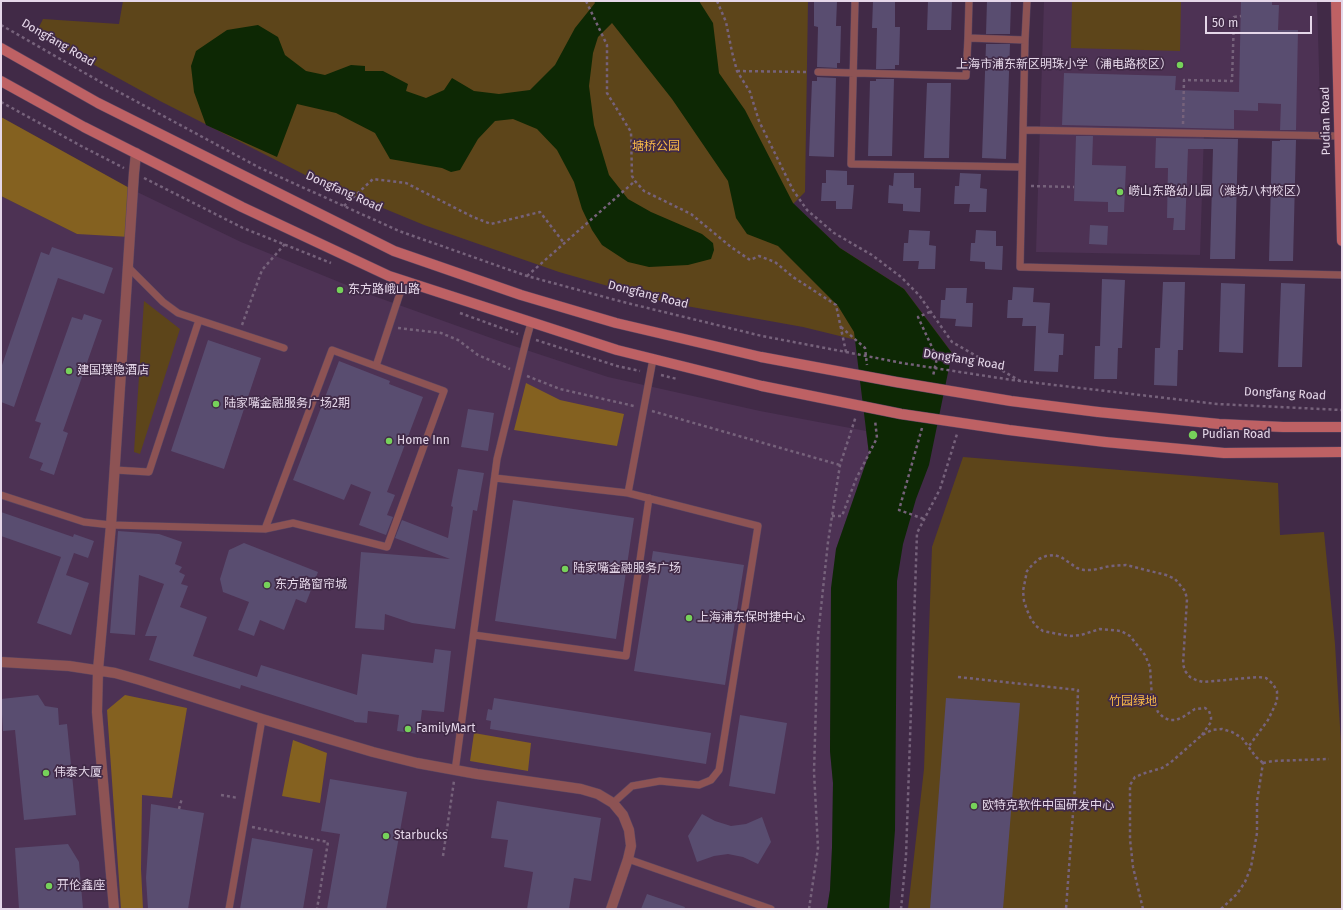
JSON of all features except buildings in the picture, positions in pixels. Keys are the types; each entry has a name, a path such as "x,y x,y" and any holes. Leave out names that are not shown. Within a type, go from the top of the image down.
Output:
{"main road":[{"name":"Pudian Road","path":"1336,1 1340,63 1339,136 1342,241"},
{"path":"1,48 98,103 394,251 521,295 616,323 761,357 1003,400 1098,412 1219,424 1283,427 1342,427"},
{"path":"1,81 84,127 242,207 389,276 617,350 762,386 901,414 1009,430 1105,442 1224,453 1342,452"}],"street":[{"path":"114,909 97,712 98,670 111,525 136,153"},
{"path":"1,662 69,666 98,670 140,680 262,719 373,752 417,763 598,794 613,804 623,815 629,830 631,846 611,909"}],"lane":[{"path":"855,1 851,164 1021,167"},
{"path":"818,72 966,76 969,1"},
{"path":"1027,1 1021,167 1020,267 1342,275"},
{"path":"968,38 1025,40"},
{"path":"1023,130 1339,136"},
{"path":"128,267 163,302 178,313 284,348"},
{"path":"376,366 404,281"},
{"path":"115,470 149,472 199,320"},
{"path":"455,770 497,459 531,323"},
{"path":"1,495 84,522 111,525 265,529 293,523 387,546 444,392 332,350 265,529"},
{"path":"628,493 653,359"},
{"path":"495,478 628,493 758,526 719,770 711,780 699,785 660,781 632,786 613,804"},
{"path":"474,635 626,656 649,498"},
{"path":"229,909 262,719"},
{"path":"628,859 771,909"}],"path":[{"path":"586,1 607,45 607,93 631,132 632,176 635,181 644,191 691,214 731,247 750,260 759,256 775,262 793,277 836,305 846,352"},
{"path":"717,1 726,22 737,71 750,92 759,121 793,190 807,210 834,233 872,255 901,277 919,295 952,342 1022,382"},
{"path":"1183,133 1184,80 1232,81 1234,16 1241,16"},
{"name":"Dongfang Road","path":"1,25 104,84 254,165 399,231 527,276 623,302 762,336 902,363 1022,382 1217,404 1342,410"},
{"path":"737,71 818,72"},
{"path":"344,206 373,178 406,183 473,217 491,224 540,212 564,243"},
{"path":"527,276 635,181"},
{"path":"1021,186 1074,187"},
{"path":"239,333 262,270 294,231"},
{"path":"388,327 441,333 458,340 478,356 560,389 644,408 840,465"},
{"path":"840,327 865,348 868,371"},
{"path":"809,909 818,848 814,772 818,636 832,516 840,465 856,416"},
{"path":"832,516 842,516 856,479 878,438 874,416"},
{"path":"901,909 906,856 917,533 940,489 957,433"},
{"path":"1143,909 1133,867 1130,838 1130,785 1135,778 1145,773 1162,768 1170,763 1202,735 1211,722 1209,711 1205,708 1195,709 1184,717 1176,720 1170,720 1163,717 1158,712 1152,699 1150,667 1145,655 1130,636 1121,631 1100,629 1081,635 1071,636 1043,630 1036,626 1031,619 1024,601 1023,591 1027,571 1039,559 1054,555 1061,556 1077,568 1084,570 1126,565 1166,575 1175,579 1185,591 1187,599 1183,664 1185,671 1190,677 1203,682 1258,677 1266,678 1273,684 1277,691 1277,701 1268,720 1249,746"},
{"path":"958,677 1078,690 1075,786 1066,909"},
{"path":"1202,735 1212,730 1222,729 1232,732 1242,738 1256,757 1263,763"},
{"path":"1263,763 1273,761 1329,759"},
{"path":"1221,909 1237,894 1245,882 1251,868 1257,833 1257,800 1263,763"},
{"path":"443,856 455,770"},
{"path":"221,795 248,800"},
{"path":"179,809 182,798"},
{"path":"244,826 328,842 317,909"}],"shaded area":[{"path":"594,1 699,1 713,23 719,73 745,110 793,203 840,248 904,289 952,353 929,465 916,499 903,544 897,581 895,830 889,909 827,909 830,890 832,848 833,783 830,751 831,588 836,549 869,454 854,332 838,306 778,246 747,234 736,218 728,181 672,99 612,23 598,37 593,53 589,86 594,125 609,175 628,199 651,212 702,234 713,243 714,250 711,259 688,265 649,267 628,262 602,245 592,230 582,209 574,182 557,150 537,129 513,119 495,121 478,139 460,170 451,172 442,168 390,159 375,133 336,113 297,104 277,157 206,125 194,92 191,66 196,51 227,30 258,25 278,37 285,55 306,71 325,75 351,65 365,66 365,71 383,71 408,84 406,91 426,98 444,90 452,78 474,91 499,94 530,90 555,65 575,28 595,3"},
{"name":"上海市浦东新区明珠小学（浦电路校区）","path":"1044,1 1317,1 1321,135 1204,133 1200,255 1036,252"},
{"path":"1,117 133,190 130,237 77,234 1,196"},
{"path":"133,190 241,242 371,295 505,343 608,377 760,411 866,431 869,454 836,549 830,751 833,783 832,848 830,890 827,909 1,909 1,196 77,234"},
{"path":"526,383 560,400 624,414 617,446 514,430"},
{"path":"125,695 187,708 172,798 142,795 141,869 143,909 121,909 107,710"},
{"path":"474,733 531,743 528,771 470,761"},
{"path":"293,740 327,753 320,803 282,796"}],"green space":[{"name":"塘桥公园","path":"123,1 808,1 805,192 793,204 840,248 904,289 952,353 950,363 803,327 664,302 559,272 424,225 315,180 160,101 36,33 43,19 119,24"},
{"path":"1072,1 1181,1 1180,51 1071,48"},
{"path":"144,301 180,329 140,454 134,452"},
{"name":"竹园绿地","path":"963,457 1278,483 1280,535 1324,532 1335,644 1342,760 1342,909 908,909 924,769 932,547"}],"place":[{"name":"上海市浦东新区明珠小学（浦电路校区）","path":"1180,65"},
{"name":"崂山东路幼儿园（潍坊八村校区）","path":"1120,192"},
{"name":"东方路峨山路","path":"340,290"},
{"name":"建国璞隐酒店","path":"69,371"},
{"name":"陆家嘴金融服务广场2期","path":"216,404"},
{"name":"Pudian Road","path":"1193,435"},
{"name":"Home Inn","path":"389,441"},
{"name":"陆家嘴金融服务广场","path":"565,569"},
{"name":"东方路窗帘城","path":"267,585"},
{"name":"上海浦东保时捷中心","path":"689,618"},
{"name":"FamilyMart","path":"408,729"},
{"name":"伟泰大厦","path":"46,773"},
{"name":"欧特克软件中国研发中心","path":"974,806"},
{"name":"Starbucks","path":"386,836"},
{"name":"开伦鑫座","path":"49,886"}]}
